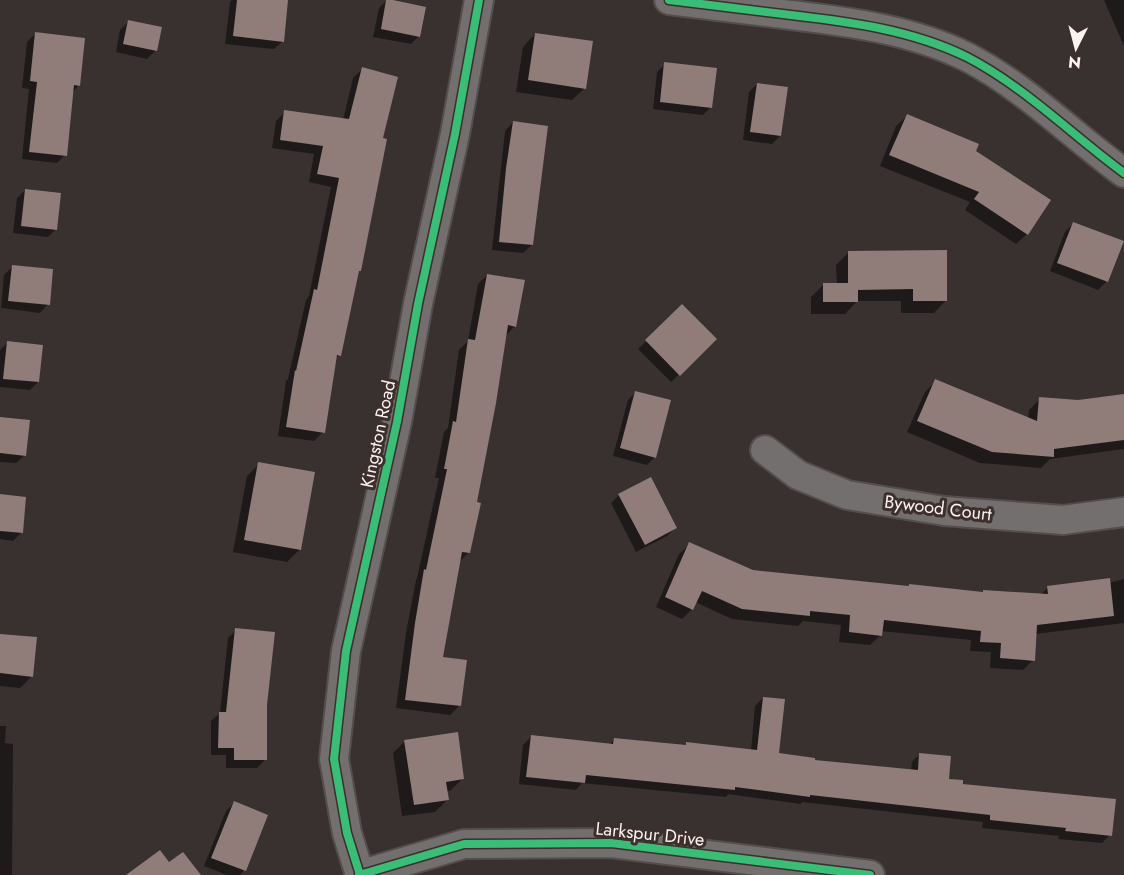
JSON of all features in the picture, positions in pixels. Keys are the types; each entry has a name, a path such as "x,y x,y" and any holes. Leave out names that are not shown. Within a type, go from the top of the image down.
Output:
{"street":[{"name":"Kingston Road","path":"359,875 347,833 334,759 346,651 397,422 418,304 455,134 479,0"},
{"path":"669,0 860,24 895,31 929,42 966,57 1001,77 1124,173"},
{"name":"Bywood Court","path":"765,450 798,475 847,495 944,511 1063,520 1124,512"},
{"name":"Larkspur Drive","path":"359,875 464,843 611,843 870,875"}],"building":[{"path":"237,0 288,0 284,42 233,36"},
{"path":"386,0 426,7 420,37 381,29"},
{"path":"128,20 162,27 157,51 123,44"},
{"path":"35,32 85,38 80,86 74,85 67,156 29,152 37,82 30,81"},
{"path":"535,33 593,41 586,89 528,80"},
{"path":"664,62 717,68 712,108 660,102"},
{"path":"362,67 398,77 383,138 387,139 361,271 359,271 341,356 337,355 325,433 286,427 295,370 314,289 317,290 339,178 317,174 323,146 280,140 284,110 349,119"},
{"path":"757,83 788,87 781,136 750,132"},
{"path":"907,114 979,144 976,151 1051,200 1028,235 974,199 979,192 889,155"},
{"path":"513,121 548,126 533,245 499,242"},
{"path":"25,189 61,193 57,230 21,226"},
{"path":"1073,222 1124,241 1108,282 1057,263"},
{"path":"947,250 947,301 913,301 913,289 858,290 858,302 823,302 823,283 848,283 848,251"},
{"path":"12,265 53,269 50,305 8,301"},
{"path":"487,274 525,280 516,327 508,325 477,502 481,503 470,553 462,552 443,657 467,660 461,706 405,700 424,569 426,570 447,469 444,469 453,421 456,422 468,339 475,340"},
{"path":"682,304 717,339 680,376 645,340"},
{"path":"7,341 43,345 39,382 3,379"},
{"path":"935,379 1037,421 1039,397 1078,400 1124,394 1124,440 1054,449 1054,457 992,452 917,421"},
{"path":"635,391 671,400 656,458 620,448"},
{"path":"0,417 30,420 26,456 0,453"},
{"path":"258,462 315,472 301,550 244,540"},
{"path":"651,477 677,528 645,545 618,494"},
{"path":"0,494 26,497 23,533 0,531"},
{"path":"689,542 753,570 909,586 909,584 983,592 983,590 1048,594 1047,586 1110,578 1114,616 1037,625 1035,661 1000,658 1001,643 980,642 981,631 884,620 882,636 849,632 850,615 810,611 810,616 742,609 702,591 693,610 665,597"},
{"path":"235,628 275,632 267,705 267,760 234,760 234,748 218,748 219,712 226,712"},
{"path":"0,634 37,637 33,677 0,673"},
{"path":"763,697 785,699 779,753 815,758 815,760 918,770 919,753 951,756 949,779 963,780 963,784 1116,799 1112,836 1065,831 1066,828 990,820 990,815 735,787 735,790 586,775 585,783 526,777 531,735 613,744 614,738 686,745 686,742 757,750"},
{"path":"458,732 464,779 446,782 449,800 414,805 404,740"},
{"path":"234,801 268,815 246,871 211,858"},
{"path":"160,850 169,862 183,852 201,875 126,875"}],"cycle path":[{"path":"360,875 347,833 334,759 346,651 397,422 418,304 455,134 479,0"},
{"path":"669,0 859,24 925,40 967,57 1009,82 1124,173"},
{"path":"359,875 464,844 611,843 870,875"}]}
